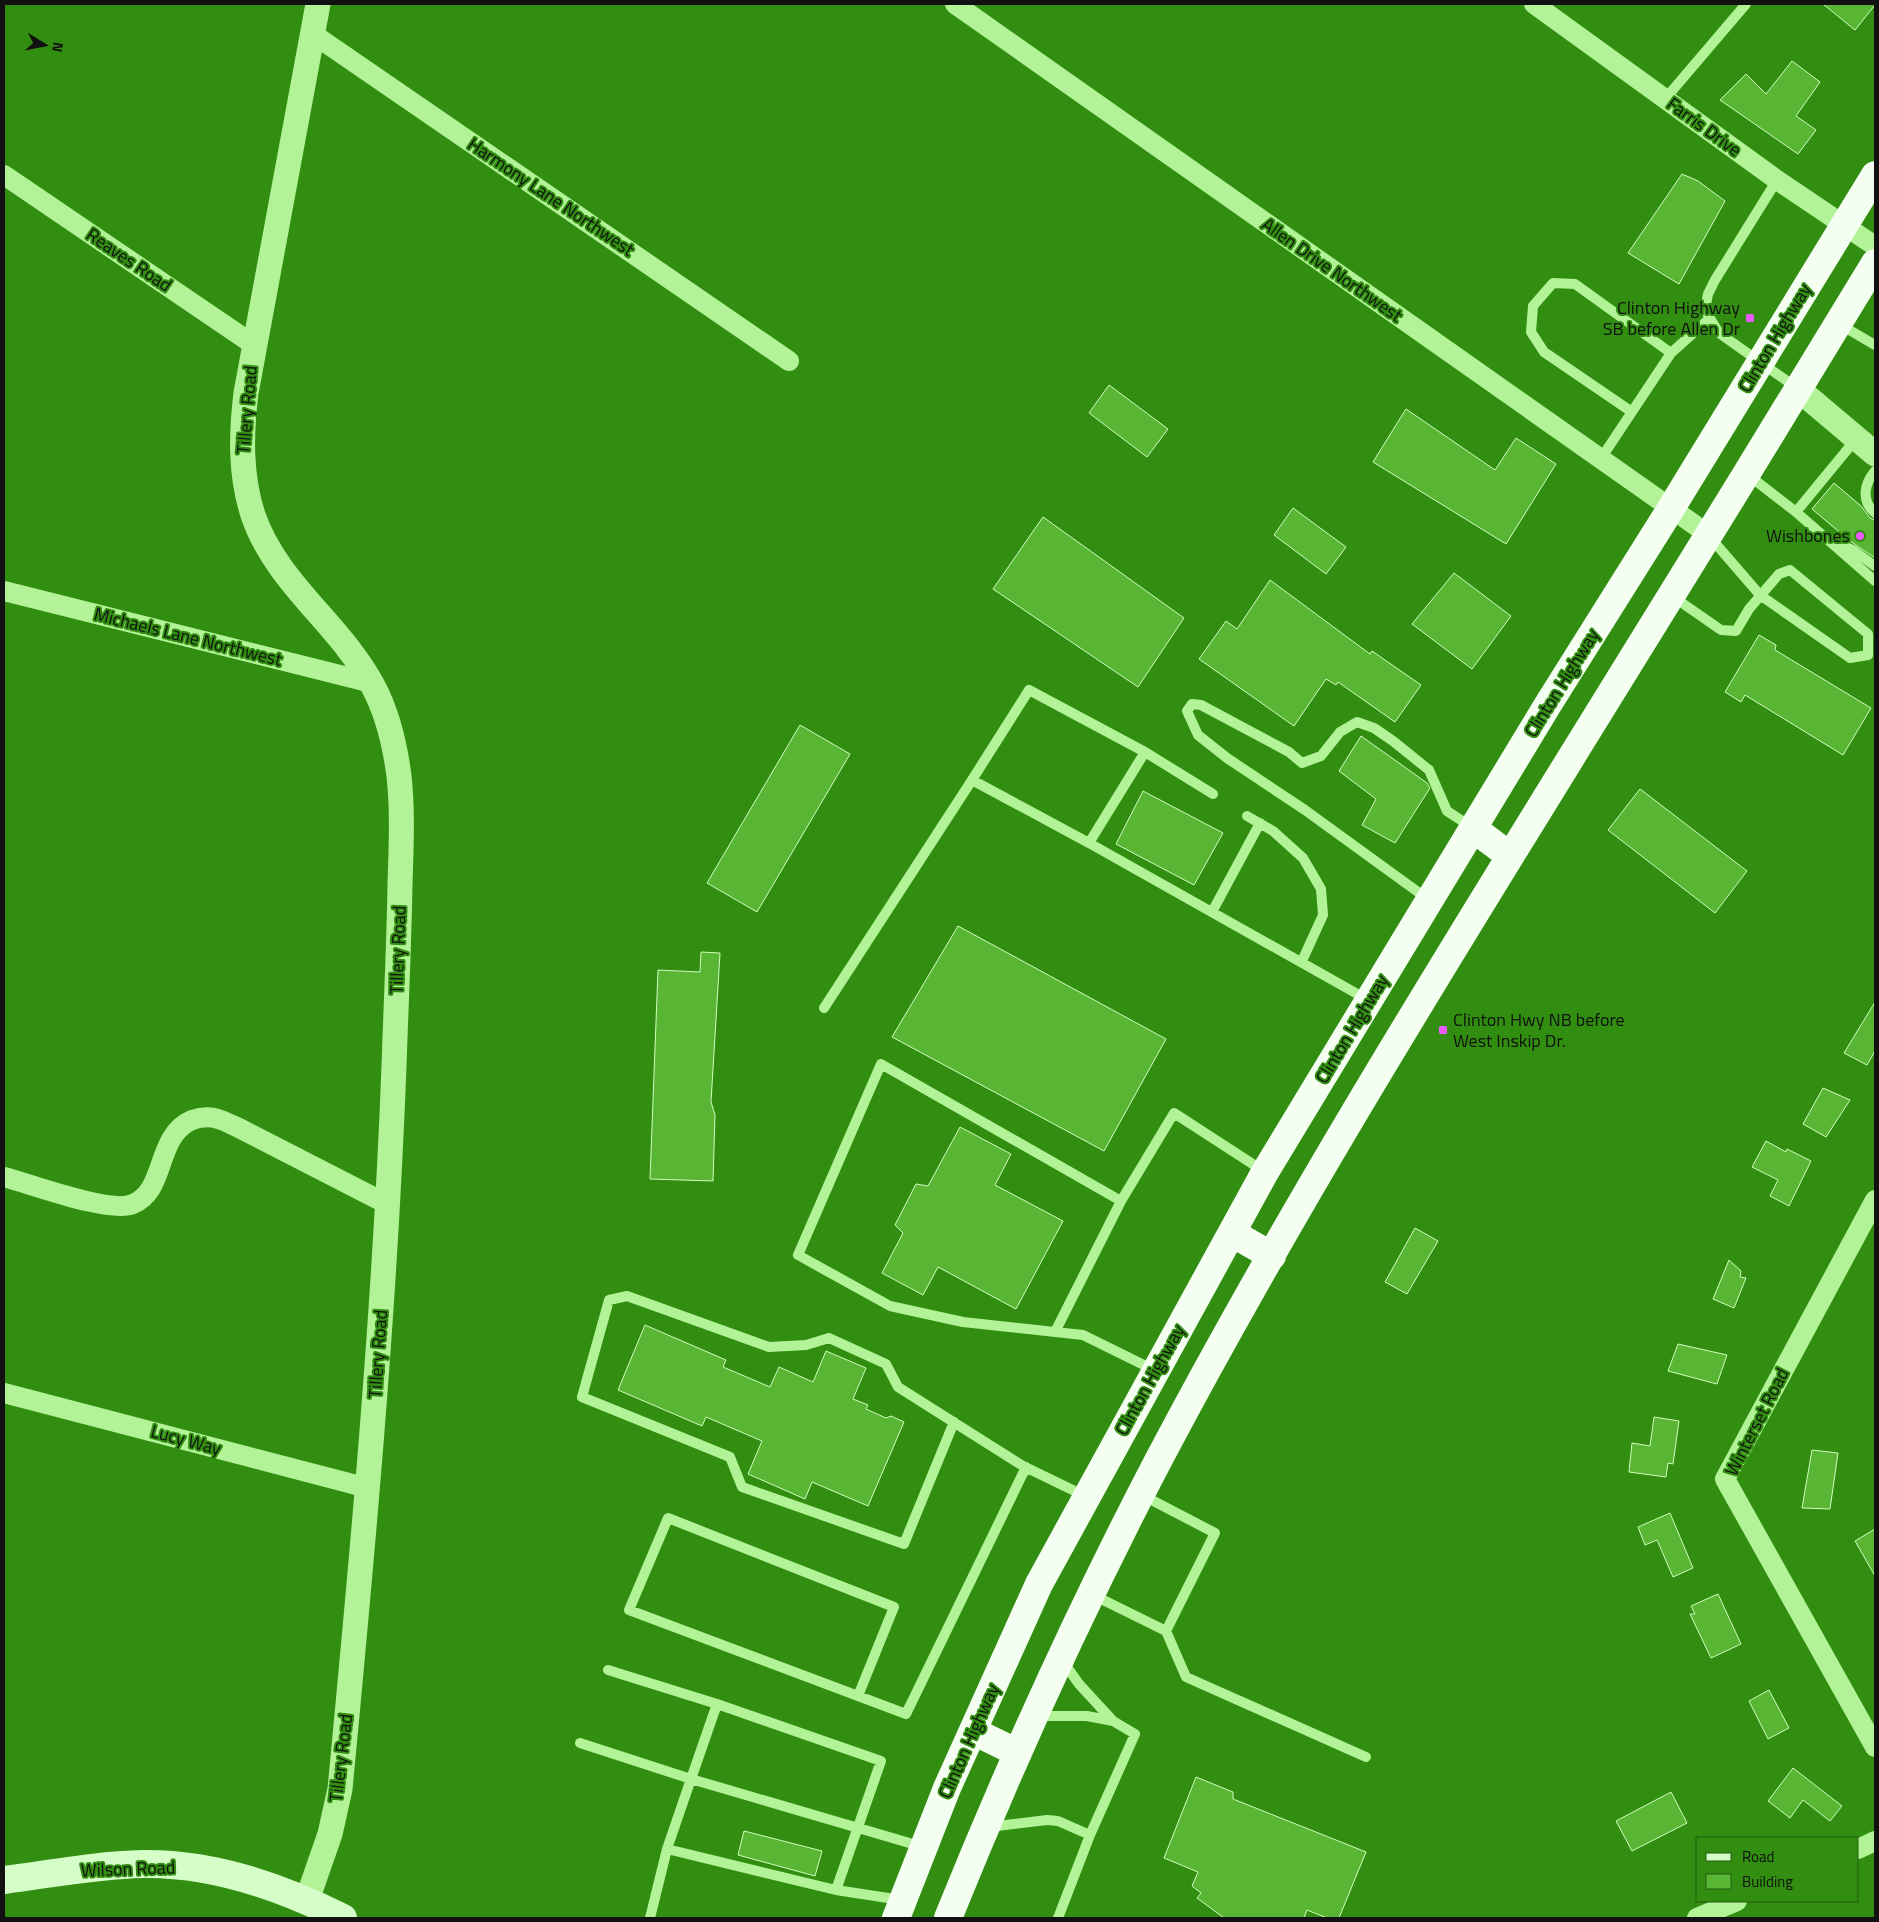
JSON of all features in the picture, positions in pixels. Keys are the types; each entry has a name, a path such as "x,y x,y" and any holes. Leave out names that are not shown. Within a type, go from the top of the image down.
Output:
{"highway":[{"name":"Clinton Highway","path":"899,1909 973,1731 1039,1584 1265,1172 1547,706 1761,363 1875,175"},
{"path":"948,1918 984,1828 1060,1658 1141,1494 1194,1395 1333,1148 1510,856 1709,536 1875,260"},
{"path":"1474,829 1510,856"},
{"path":"1232,1233 1272,1256"},
{"path":"973,1731 1018,1753"}],"main road":[{"name":"Wilson Road","path":"4,1880 98,1867 144,1864 180,1866 245,1879 307,1900"},
{"path":"307,1900 344,1918"}],"street":[{"name":"Tillery Road","path":"307,1900 330,1834 340,1789 368,1488 389,1205 400,918 402,808 394,741 384,709 372,683 350,652 282,570 267,546 254,517 243,466 242,430 254,345 318,4"},
{"name":"Allen Drive Northwest","path":"955,4 1709,536"},
{"name":"Farris Drive","path":"1534,4 1777,180 1843,225 1875,260"},
{"name":"Harmony Lane Northwest","path":"313,34 789,360"},
{"name":"Reaves Road","path":"4,175 254,345"},
{"path":"1798,389 1875,454"},
{"name":"Michaels Lane Northwest","path":"4,591 372,683"},
{"path":"4,1177 98,1204 115,1206 133,1204 147,1195 154,1182 170,1138 184,1124 201,1116 217,1118 239,1128 389,1205"},
{"name":"Winterset Road","path":"1875,1200 1725,1478 1875,1747"},
{"name":"Lucy Way","path":"4,1393 368,1488"},
{"path":"1859,1849 1875,1842"},
{"path":"1697,1918 1736,1902"}],"lane":[{"path":"1665,99 1746,4"},
{"path":"1777,180 1712,288 1705,310 1720,333 1798,389"},
{"path":"1632,412 1544,352 1531,332 1533,306 1553,282 1575,284 1671,353"},
{"path":"1600,460 1671,353 1710,320"},
{"path":"1838,323 1875,344"},
{"path":"1796,512 1856,438"},
{"path":"1875,471 1865,493 1870,509 1875,513"},
{"path":"1746,474 1796,512 1875,582"},
{"path":"1672,595 1721,630 1736,631 1760,595 1779,574 1790,570 1868,634 1868,655 1850,658 1760,595 1709,536"},
{"path":"1827,539 1853,550 1875,566"},
{"path":"824,1008 1030,690 1145,752 1213,794"},
{"path":"1430,900 1305,810 1227,758 1198,735 1187,711 1192,704 1201,705 1281,747 1302,763 1321,756 1340,732 1357,722 1374,728 1429,770 1447,811 1474,829"},
{"path":"1089,843 1145,752"},
{"path":"972,780 1089,843 1369,1001"},
{"path":"1247,816 1273,831 1303,858 1321,889 1323,915 1302,962"},
{"path":"1212,912 1260,823"},
{"path":"1121,1201 881,1064 798,1255 890,1306 963,1322 1083,1335 1155,1370"},
{"path":"1055,1332 1121,1201 1174,1113 1265,1172"},
{"path":"954,1422 904,1544 742,1488 730,1457 582,1397 610,1300 627,1296 769,1347 806,1345 829,1338 886,1364 898,1387 954,1422 1026,1468 1086,1496"},
{"path":"858,1696 894,1607 668,1518 629,1610 858,1696 906,1714 1026,1468"},
{"path":"1141,1494 1215,1533 1166,1631"},
{"path":"1091,1594 1166,1631 1186,1677 1366,1757"},
{"path":"1058,1918 1090,1835 1134,1734 1113,1721 1079,1684 1060,1658"},
{"path":"608,1670 718,1704 881,1761 836,1890"},
{"path":"650,1918 667,1849 718,1704"},
{"path":"1034,1716 1087,1716 1113,1721"},
{"path":"580,1743 691,1779 924,1848"},
{"path":"984,1828 1047,1820 1058,1822 1090,1835"},
{"path":"667,1849 836,1890 899,1909"}],"building":[{"path":"1823,4 1875,4 1875,5 1855,30"},
{"path":"1792,61 1820,82 1796,116 1816,130 1798,154 1720,100 1746,74 1766,94"},
{"path":"1682,174 1698,181 1725,201 1679,284 1628,253"},
{"path":"1109,385 1168,429 1147,457 1089,413"},
{"path":"1406,409 1495,470 1516,438 1556,464 1506,544 1373,462"},
{"name":"Wishbones","path":"1834,483 1861,506 1870,518 1875,520 1875,558 1850,541 1812,509"},
{"path":"1293,508 1346,547 1326,574 1274,535"},
{"path":"1043,517 1184,618 1138,687 993,589"},
{"path":"1454,573 1511,616 1472,669 1412,624"},
{"path":"1270,580 1370,654 1372,651 1421,685 1395,722 1338,682 1336,685 1326,679 1294,726 1199,659 1226,621 1237,629"},
{"path":"1759,635 1776,645 1775,650 1871,708 1843,755 1745,695 1741,702 1725,692"},
{"path":"800,725 850,754 757,912 707,883"},
{"path":"1361,736 1427,783 1430,788 1395,843 1362,825 1376,799 1339,771"},
{"path":"1640,789 1747,871 1715,913 1608,830"},
{"path":"1143,791 1223,833 1194,885 1116,844"},
{"path":"958,926 1166,1039 1104,1151 892,1037"},
{"path":"701,952 720,953 711,1102 715,1115 713,1181 650,1179 658,970 700,972"},
{"path":"1875,1002 1875,1051 1867,1065 1844,1053"},
{"path":"1823,1088 1850,1100 1826,1137 1803,1124"},
{"path":"960,1127 1011,1154 995,1185 1063,1221 1016,1309 938,1267 923,1295 882,1273 903,1233 895,1225 916,1184 928,1186"},
{"path":"1766,1141 1786,1152 1787,1149 1811,1161 1789,1206 1770,1196 1778,1180 1752,1167"},
{"path":"1415,1228 1438,1241 1407,1294 1385,1282"},
{"path":"1729,1260 1741,1271 1740,1277 1746,1278 1734,1308 1713,1299"},
{"path":"645,1325 726,1360 723,1367 770,1387 779,1367 813,1382 826,1351 866,1368 853,1399 868,1405 866,1409 886,1418 891,1416 904,1422 868,1506 812,1482 805,1499 748,1474 762,1441 706,1417 702,1426 618,1390"},
{"path":"1678,1344 1727,1355 1717,1384 1668,1371"},
{"path":"1654,1417 1679,1421 1673,1464 1668,1463 1666,1477 1629,1472 1632,1443 1650,1446"},
{"path":"1812,1450 1838,1453 1830,1509 1802,1508"},
{"path":"1670,1513 1693,1568 1673,1577 1657,1540 1645,1545 1638,1527"},
{"path":"1875,1529 1875,1576 1855,1541"},
{"path":"1718,1594 1741,1644 1711,1658 1690,1614 1695,1614 1691,1606"},
{"path":"1769,1690 1789,1728 1768,1739 1749,1701"},
{"path":"1793,1768 1842,1806 1830,1821 1803,1800 1790,1818 1768,1801"},
{"path":"1196,1777 1233,1792 1233,1799 1366,1852 1339,1918 1327,1918 1307,1910 1304,1918 1224,1918 1197,1898 1201,1893 1192,1886 1198,1872 1164,1858"},
{"path":"1671,1792 1687,1823 1632,1851 1616,1821"},
{"path":"744,1831 822,1851 815,1876 738,1855"}],"place":[{"name":"Clinton Highway SB before Allen Dr","path":"1750,318"},
{"name":"Wishbones","path":"1860,536"},
{"name":"Clinton Hwy NB before West Inskip Dr.","path":"1443,1030"}]}
